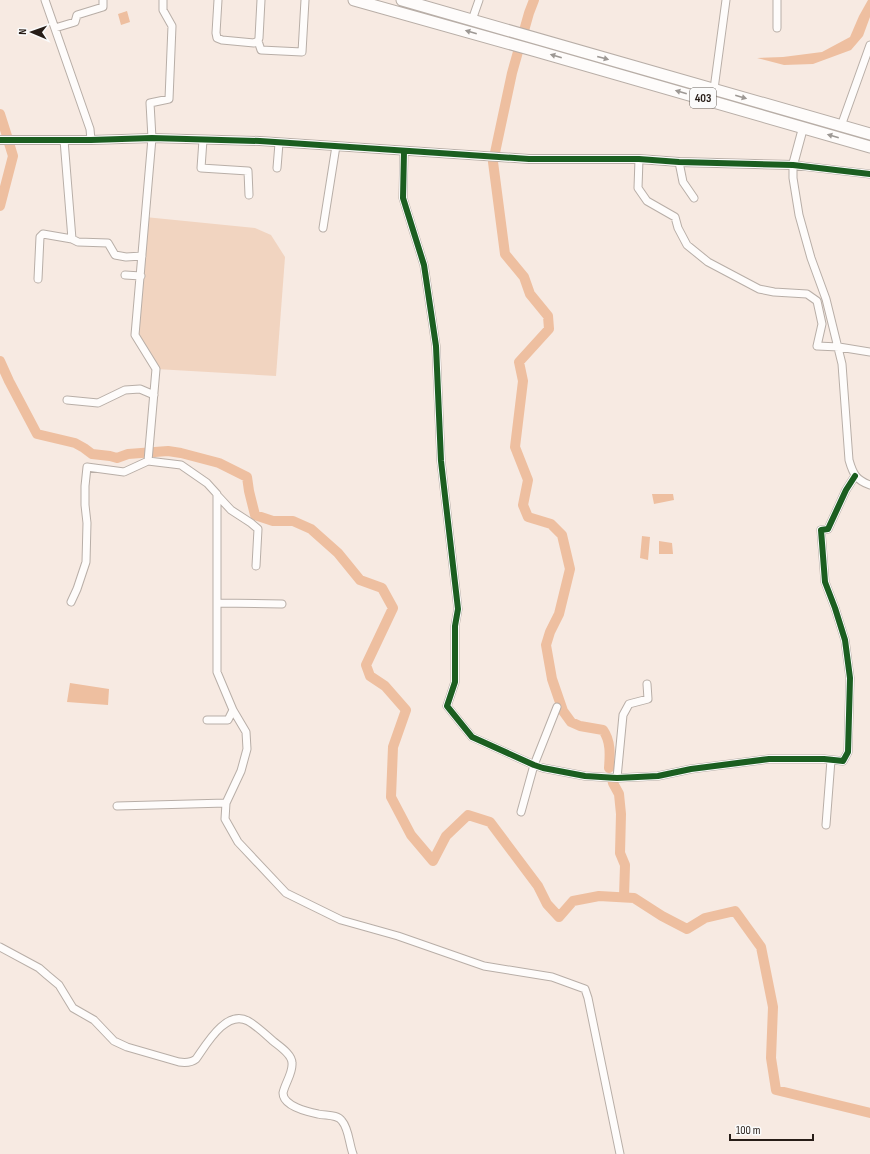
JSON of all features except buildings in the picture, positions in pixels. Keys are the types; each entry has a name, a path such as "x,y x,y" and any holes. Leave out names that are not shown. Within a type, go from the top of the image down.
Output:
{"highway":[{"name":"403","path":"354,0 510,37 538,39 870,134"},
{"name":"403","path":"402,0 472,20 510,37 536,51 870,147"}],"street":[{"path":"45,0 90,129 91,140"},
{"path":"55,28 75,22 77,15 103,7 103,0"},
{"path":"148,461 156,369 136,335 152,138 150,103 170,99 172,26 163,10 163,0"},
{"path":"218,0 217,38 222,40 254,43 258,41"},
{"path":"261,0 258,41 261,50 302,52 305,0"},
{"path":"472,20 480,0"},
{"path":"714,89 726,0"},
{"path":"776,28 777,0"},
{"path":"842,126 870,44"},
{"path":"803,128 793,165 793,178 799,215 811,258 826,299 839,347 842,364 849,460 855,476 863,482 870,484"},
{"path":"0,140 152,138 260,141 529,159 639,159 679,162 793,165 870,174"},
{"path":"64,140 72,239"},
{"path":"203,140 202,168 248,171 249,195"},
{"path":"277,168 279,143"},
{"path":"322,228 336,146"},
{"path":"404,151 403,198 424,265 436,346 441,461 458,609 455,626 455,682 447,706 472,737 534,765 585,776 616,778 658,776 691,768 769,759 843,761 848,752 850,678 845,640 825,582 821,530 828,529 846,490 855,476"},
{"path":"639,159 638,188 647,201 675,217 678,228 687,245 708,262 760,289 774,292 808,294 817,301 822,324 817,346 839,347 870,352"},
{"path":"679,162 685,185 694,198"},
{"path":"38,279 40,237 43,234 72,239 78,242 108,243 115,255 126,257 142,256"},
{"path":"125,275 140,276"},
{"path":"67,400 98,403 125,390 140,389 154,395"},
{"path":"71,602 86,562 87,523 85,492 87,467 124,472 148,461 181,465 207,482 231,510 258,529 256,566"},
{"path":"217,495 217,672 233,710 246,732 247,749 241,771 226,803 225,819 238,842 286,893 341,920 398,936 484,966 552,977 585,988 620,1154"},
{"path":"217,603 282,604"},
{"path":"616,778 623,715 629,704 648,699 647,684"},
{"path":"521,812 534,765 557,707"},
{"path":"207,720 228,720 233,710"},
{"path":"826,826 831,760"},
{"path":"117,806 226,803"},
{"path":"0,948 39,968 59,986 73,1008 94,1020 114,1041 127,1047 179,1062 193,1062 219,1029 227,1022 235,1019 249,1021 285,1051 290,1057 292,1064 283,1093 285,1100 296,1108 334,1116 341,1120 345,1126 353,1154"}],"shaded area":[{"path":"868,0 870,0 870,17 863,36 851,50 813,64 784,65 757,58 783,57 822,52 850,37"},
{"path":"127,11 130,22 121,25 118,14"},
{"path":"145,217 255,228 271,235 285,257 276,376 156,369 136,335"},
{"path":"652,494 673,494 674,500 654,504"},
{"path":"642,536 650,537 648,560 640,558"},
{"path":"659,541 672,543 673,554 659,554"},
{"path":"70,683 109,689 108,705 67,702"}],"waterway":[{"path":"534,0 512,73 493,162 505,254 524,277 530,294 548,316 549,329 519,362 523,381 515,447 528,480 523,505 528,517 551,524 562,535 570,569 559,614 550,632 546,645 552,679 563,711 571,722 580,726 603,730 606,734 610,753 609,768"},
{"path":"0,114 7,136"},
{"path":"0,206 13,156 9,143"},
{"path":"0,361 37,434 75,443 92,454 117,458 128,454 168,451 219,463 247,477 255,515 273,521 293,521 311,529 338,553 360,580 382,588 393,608 366,665 370,676 385,686 406,710 393,747 391,797 411,835 433,861 446,836 468,815 490,822 538,886 547,904 559,917 573,901 599,896 634,898 662,916 687,929 705,918 735,911 761,947 773,1007 771,1058 776,1090 870,1113"},
{"path":"612,779 619,794 621,814 620,853 625,865 624,897"}],"cycle path":[{"path":"0,140 152,138 260,141 529,159 639,159 679,162 793,165 870,174"},
{"path":"404,151 403,198 424,265 436,346 441,461 458,609 455,626 455,682 447,706 472,737 534,765 585,776 617,778 658,776 691,769 769,759 824,759 843,761 848,752 850,678 845,640 825,582 821,530 828,529 846,490 855,476"}]}
